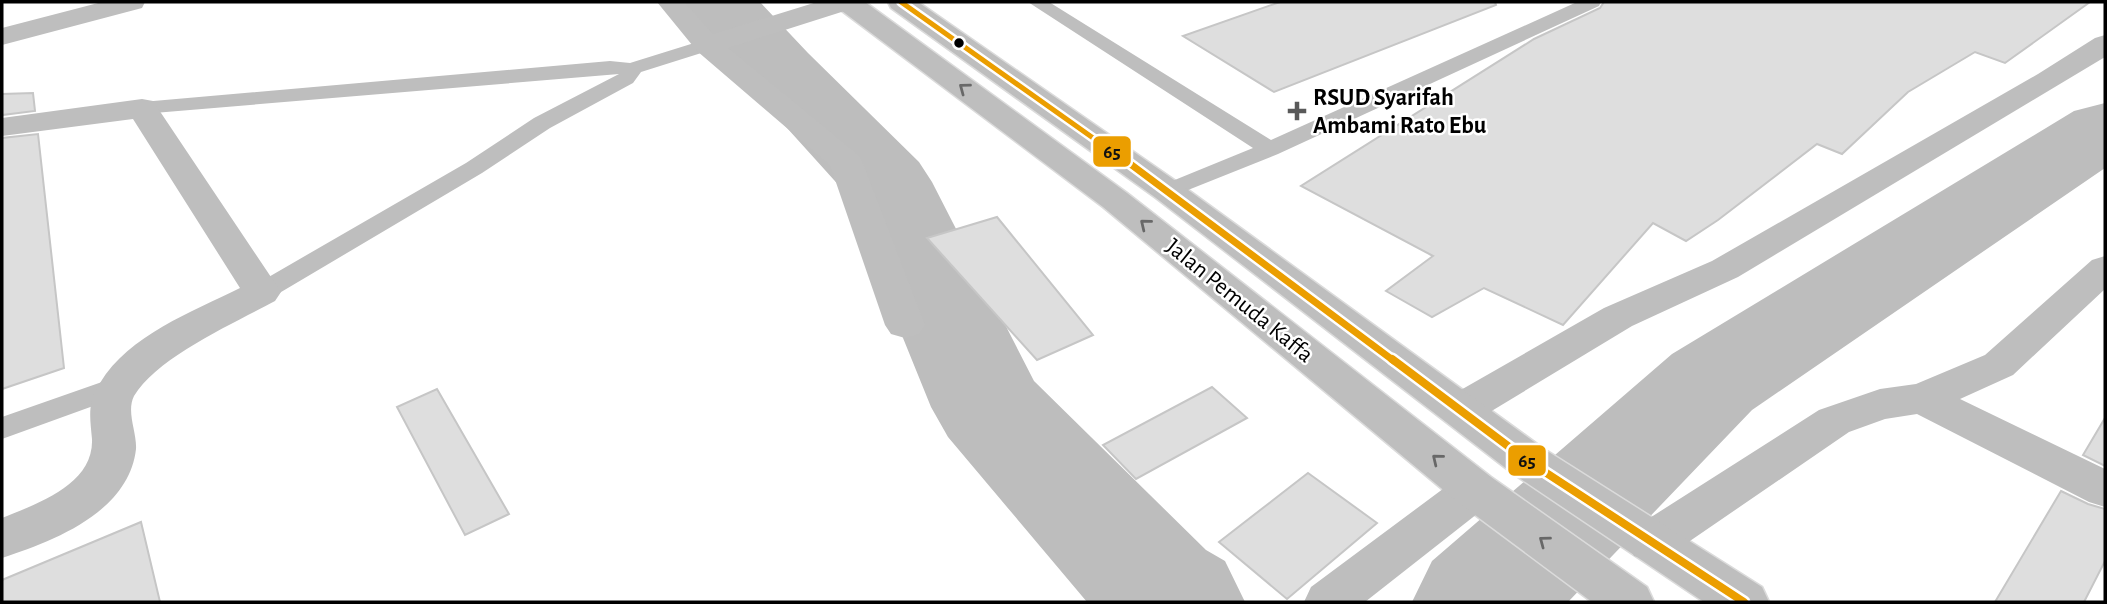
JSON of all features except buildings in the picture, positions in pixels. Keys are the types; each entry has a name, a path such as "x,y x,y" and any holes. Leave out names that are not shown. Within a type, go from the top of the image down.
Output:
{"main road":[{"path":"2,37 132,2"},
{"path":"670,2 845,161 905,325"},
{"path":"716,42 846,2"},
{"name":"Jalan Pemuda Kaffa","path":"846,2 1115,200 1483,496 1613,592"},
{"name":"Jalan Pemuda Kaffa","path":"901,2 1168,191 1528,461 1744,602"},
{"path":"1460,410 1618,317 1725,269 2049,80 2105,44"},
{"path":"2,127 142,108 262,292 178,338 144,361 119,386 108,408 114,447 108,473 90,493 62,512 2,539"},
{"path":"1635,533 1834,421 1880,404 1922,398 1999,365 2105,268"},
{"path":"1922,398 2105,489"},
{"path":"1329,602 1483,496"}],"lane":[{"path":"1037,2 1270,149"},
{"path":"1168,191 1270,149 1592,2"},
{"path":"142,108 610,67 631,69 716,42"},
{"path":"262,292 474,168 542,123 626,79 631,69"},
{"path":"2,428 119,386"}],"waterway":[{"path":"720,2 779,70 886,182 989,407 1158,590 1177,602"},
{"path":"1480,602 1712,382 2105,129"}],"transit line":[{"name":"65","path":"901,2 1168,191 1528,461 1744,602"}],"place":[{"name":"RSUD Syarifah Ambami Rato Ebu","path":"1297,111"}]}
